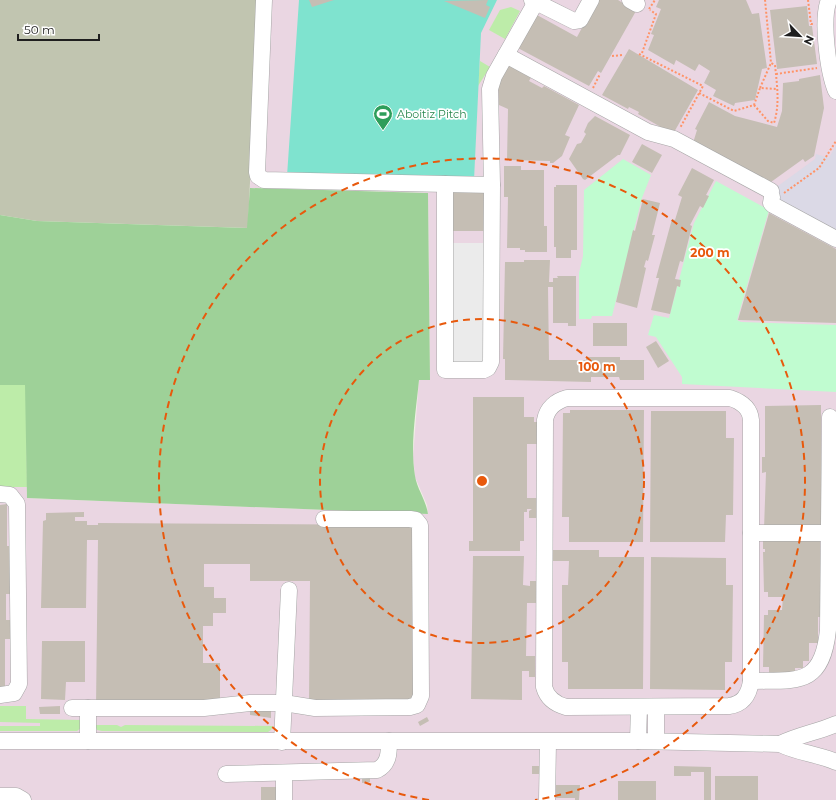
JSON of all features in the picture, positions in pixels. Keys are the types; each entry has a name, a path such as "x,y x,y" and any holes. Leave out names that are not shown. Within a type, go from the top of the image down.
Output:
{"street":[{"path":"264,0 258,176 264,180 492,185"},
{"path":"445,184 445,370 484,370 488,368 490,362 492,185 490,89 494,76 535,1 577,21 582,18 591,0"},
{"path":"829,0 824,22 830,66 836,91"},
{"path":"506,55 648,132 674,139 772,194 771,200 773,205 836,239"},
{"path":"567,398 730,398 741,403 749,410 751,420 751,681 746,697 735,705 566,707 550,699 544,688 545,420 547,412 558,401 567,398"},
{"path":"751,681 803,678 813,671 822,658 825,648 828,630 830,417"},
{"path":"0,494 10,495 17,504 19,684 14,693 0,695"},
{"path":"88,741 80,708 204,708 250,703 284,703 315,708 410,707 419,702 421,696 420,524 416,520 410,519 324,519"},
{"path":"751,533 829,533"},
{"path":"282,742 289,590"},
{"path":"638,741 639,707"},
{"path":"656,707 656,742"},
{"path":"780,744 793,738 820,731 836,724"},
{"path":"0,741 638,741 780,744 792,750 816,755 836,762"},
{"path":"226,774 284,774 377,770 387,761 389,741"},
{"path":"547,800 548,742"},
{"path":"284,774 284,800"},
{"path":"0,796 16,796 23,800"}],"path":[{"path":"754,105 771,63 765,0"},
{"path":"639,5 656,14 640,54 702,86 674,139"},
{"path":"612,56 623,55"},
{"path":"754,105 768,121 774,123 778,109 777,89 775,66 771,63"},
{"path":"776,74 830,66"},
{"path":"760,88 777,89"},
{"path":"699,93 734,111 754,105"},
{"path":"772,194 780,196 811,176 824,163 836,141"}],"shaded area":[{"path":"0,0 258,0 248,228 37,221 0,215"},
{"path":"258,0 836,0 836,800 0,800 0,385 26,385 27,498 428,514 427,505 415,477 413,457 419,379 430,379 428,193 250,188"},
{"name":"Aboitiz Pitch","path":"299,0 497,0 481,33 474,180 287,176"},
{"path":"836,145 836,232 767,194 815,159 816,154 829,158"},
{"path":"450,243 484,243 484,365 450,365"}],"green space":[{"path":"511,7 520,11 505,39 489,30 500,10"},
{"path":"480,61 490,67 478,86"},
{"path":"623,159 651,175 642,198 612,316 592,316 591,319 579,319 579,273 583,256 584,190"},
{"path":"716,181 769,210 737,320 741,322 836,325 836,392 682,384 682,377 656,337 648,335 654,315 669,318 694,223"},
{"path":"250,188 428,193 430,380 419,380 413,452 416,481 428,514 27,498 25,385 0,385 0,215 37,221 247,228"},
{"path":"0,385 26,385 27,487 0,487"},
{"path":"0,706 26,706 26,719 82,720 81,728 77,731 0,731 0,726 40,726 40,723 0,722"},
{"path":"95,725 117,725 121,727 125,725 273,726 268,732 102,731 97,730"}],"building":[{"path":"309,0 334,0 312,7"},
{"path":"488,0 486,5 490,7 485,18 444,1"},
{"path":"597,0 618,0 636,11 601,73 598,71 589,86 516,47 537,15 577,37"},
{"path":"659,0 746,0 752,14 759,13 767,68 762,69 755,100 735,103 734,106 713,96 716,90 704,83 710,71 699,64 695,71 676,60 674,65 648,50 654,35 651,34 661,9 656,7"},
{"path":"807,6 809,26 812,26 817,64 777,69 770,10"},
{"path":"629,49 698,90 673,134 638,114 639,112 629,107 628,109 602,95"},
{"path":"508,63 532,76 529,81 542,88 544,86 579,105 565,135 570,137 562,156 553,163 550,163 550,161 507,160 508,109 499,105 498,82"},
{"path":"820,75 824,108 814,156 805,162 803,159 771,182 693,143 697,130 695,129 709,102 735,116 777,127 782,111 783,83 799,81 799,79"},
{"path":"595,116 630,135 620,155 585,180 569,159 577,144 581,143 586,134 584,132 588,123"},
{"path":"642,144 662,155 652,173 632,162"},
{"path":"504,166 521,166 521,170 544,170 544,226 547,226 547,252 525,252 525,250 520,250 520,248 507,248 508,197 504,197"},
{"path":"692,168 714,180 706,195 709,196 703,208 700,206 690,225 692,226 683,262 680,261 675,279 681,280 680,287 677,286 670,314 651,310 659,278 656,278 672,219 675,220 682,197 678,195"},
{"path":"556,185 577,185 577,250 571,250 571,258 556,258 556,247 554,247 554,187 556,187"},
{"path":"451,190 486,190 486,231 451,231"},
{"path":"643,199 660,203 652,235 655,235 648,261 646,260 644,267 646,268 637,308 616,302 633,230 635,231"},
{"path":"769,213 836,249 836,323 738,320"},
{"path":"524,260 550,260 549,282 553,282 553,278 558,278 557,276 576,276 576,326 568,326 568,323 553,323 553,287 548,287 549,360 586,360 586,357 620,357 620,360 644,360 644,380 620,380 619,377 591,377 591,382 505,380 505,359 503,359 505,262 524,262"},
{"path":"593,323 627,323 627,346 593,346"},
{"path":"656,341 669,361 658,368 646,347"},
{"path":"473,397 524,397 524,417 534,417 534,422 537,422 537,444 527,444 527,498 537,498 537,518 529,518 529,511 532,509 527,509 527,512 524,512 524,541 520,541 520,551 469,551 469,541 473,541"},
{"path":"821,405 821,528 764,529 766,472 762,473 762,457 765,457 765,406"},
{"path":"570,410 644,410 643,542 569,542 569,517 562,517 563,413 570,413"},
{"path":"651,411 726,411 726,438 734,438 733,515 726,515 725,542 650,542"},
{"path":"7,504 7,546 15,546 15,594 6,594 6,620 13,620 13,639 5,639 5,687 0,687 0,505"},
{"path":"84,512 84,517 75,517 75,521 87,521 87,525 98,525 98,523 417,525 415,702 309,702 310,581 250,581 250,564 204,564 204,587 214,587 214,598 226,598 226,613 213,613 213,626 203,626 203,663 220,663 220,701 96,706 98,540 87,540 86,608 41,608 43,521 46,520 46,513"},
{"path":"820,537 823,617 818,617 818,643 809,643 809,661 803,661 803,668 795,668 795,674 769,674 769,667 763,667 764,615 768,615 768,610 782,610 783,597 768,597 768,592 764,592 763,552 765,552 765,549 763,549 763,538"},
{"path":"550,550 599,550 599,557 644,557 643,689 568,689 568,662 562,662 562,585 568,585 569,561 550,561"},
{"path":"473,556 524,556 523,585 530,586 530,581 536,581 536,603 527,603 526,656 535,656 535,677 529,677 529,671 522,671 522,700 471,699"},
{"path":"651,557 726,558 726,585 733,585 732,662 725,662 725,690 650,689"},
{"path":"42,641 85,641 85,682 66,682 65,700 41,699"},
{"path":"60,706 60,714 40,714 39,707"},
{"path":"271,706 271,718 250,715 250,707"},
{"path":"427,717 429,721 420,726 418,722"},
{"path":"532,766 540,766 539,774 532,774"},
{"path":"674,766 711,767 711,800 704,800 704,772 691,772 691,776 674,776"},
{"path":"362,775 370,775 370,782 362,783"},
{"path":"715,776 758,776 758,800 715,800"},
{"path":"618,781 656,781 656,800 618,800"},
{"path":"556,785 580,785 579,800 575,800 575,798 556,798"},
{"path":"261,787 278,787 278,800 261,800"}],"place":[{"name":"Aboitiz Pitch","path":"383,131"}]}
